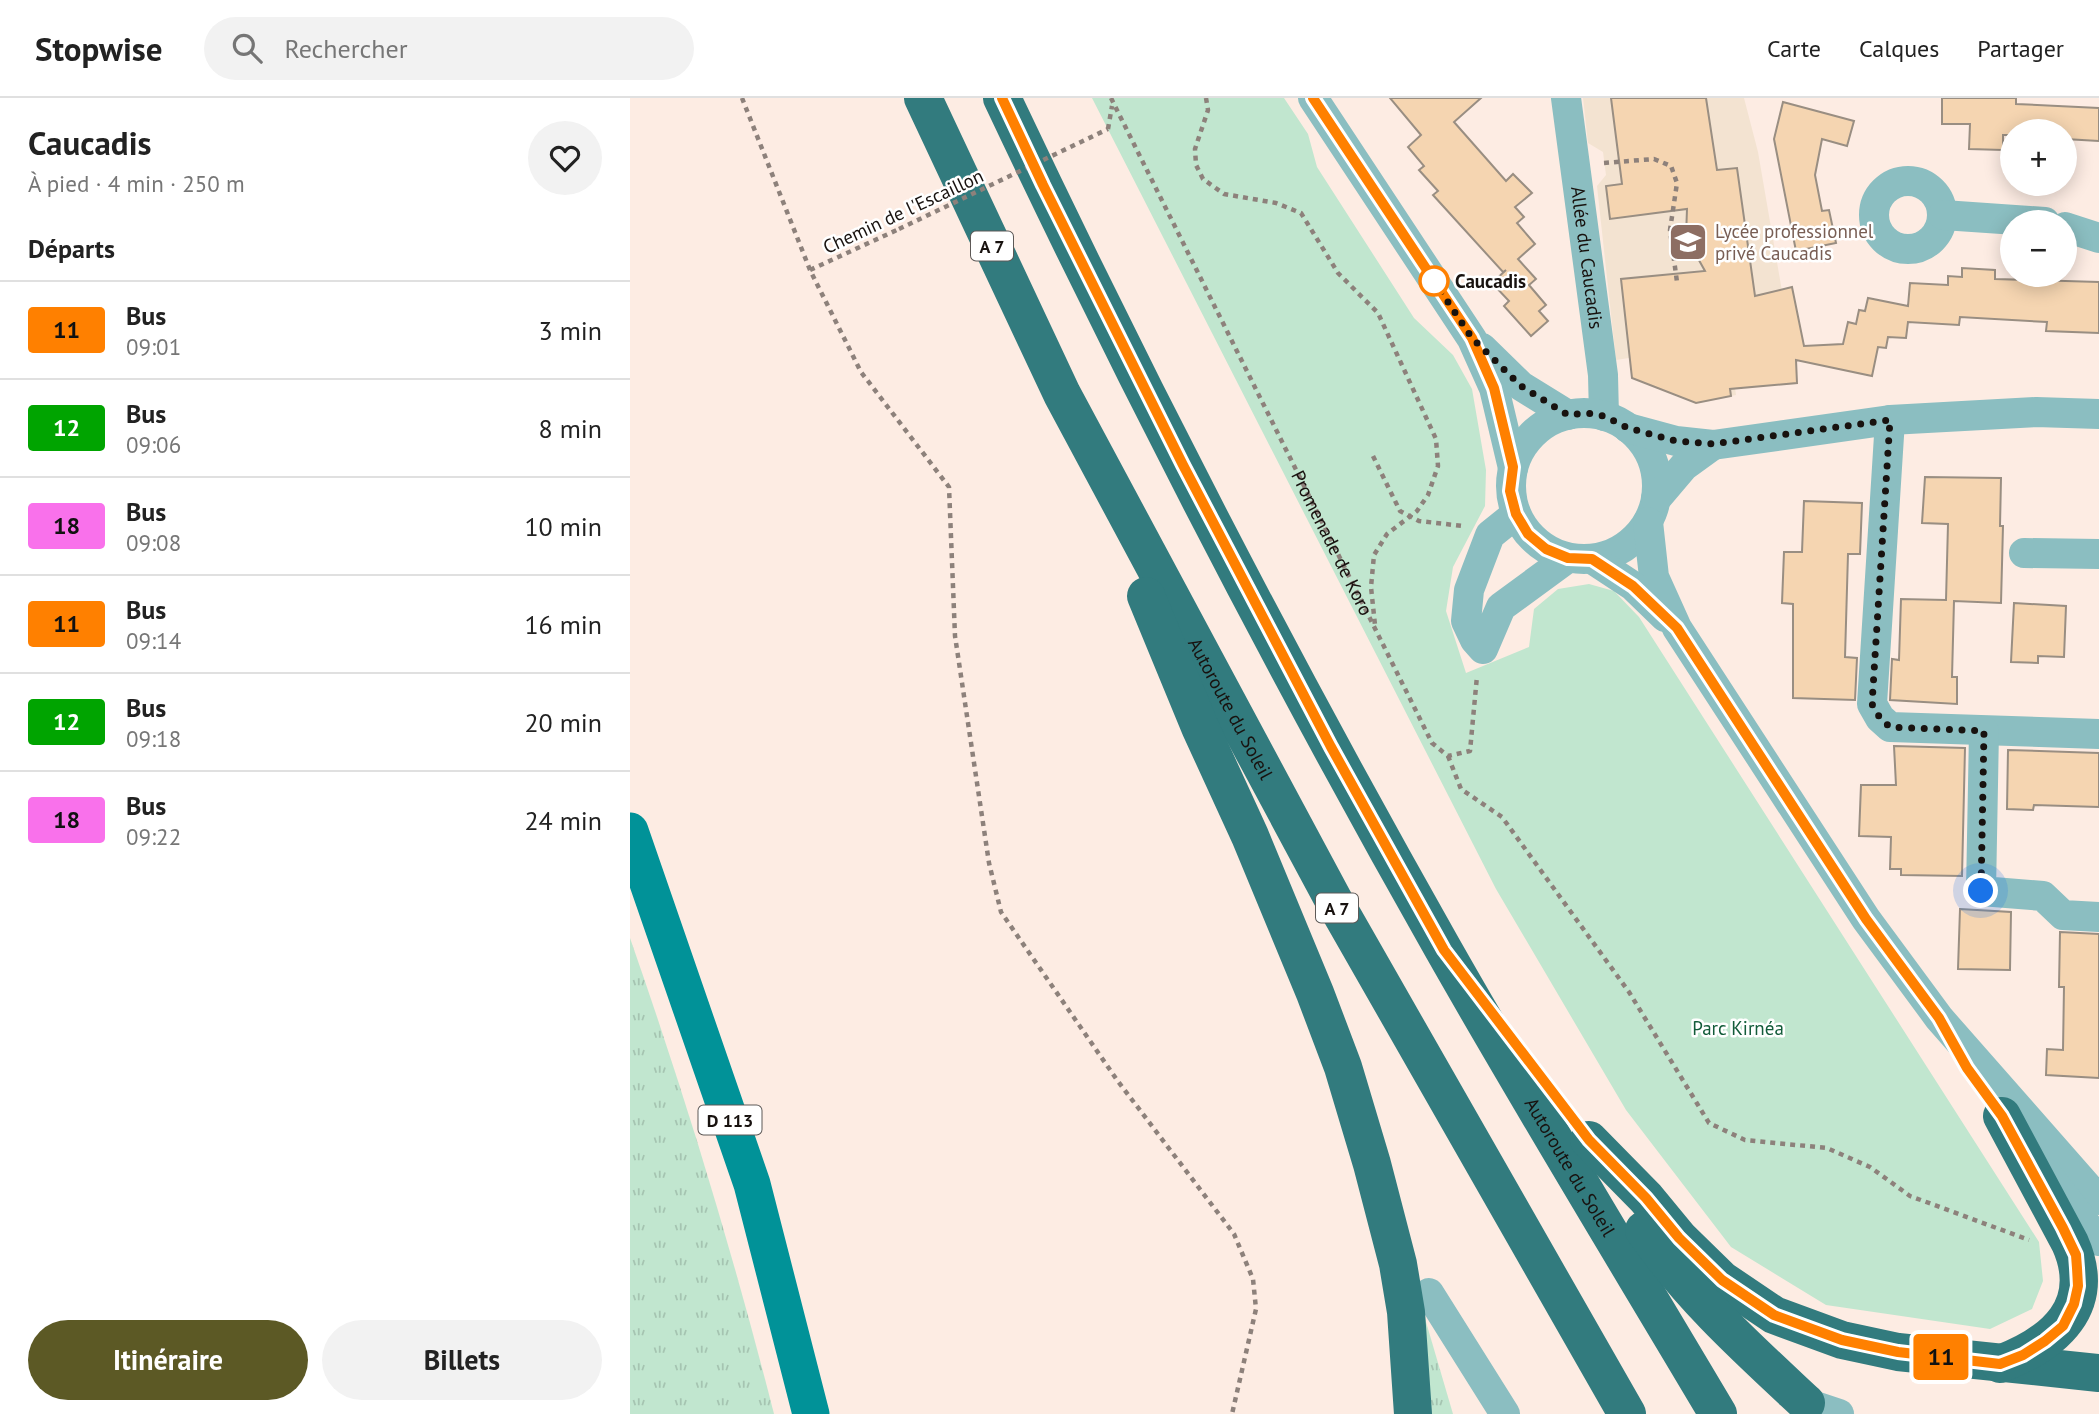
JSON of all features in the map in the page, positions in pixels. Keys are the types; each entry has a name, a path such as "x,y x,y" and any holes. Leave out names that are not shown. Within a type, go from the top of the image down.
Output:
{"highway":[{"name":"Autoroute du Soleil","path":"923,98 1062,394 1334,901 1627,1414"},
{"name":"Autoroute du Soleil","path":"1002,98 1183,465 1331,747 1444,950 1718,1414"},
{"path":"1062,394 1200,727 1250,836 1343,1067 1398,1264 1406,1312 1413,1414"},
{"path":"1444,950 1589,1140 1646,1232 1676,1274 1718,1321 1820,1410"},
{"path":"2000,1364 2023,1355 2063,1326 2074,1304 2078,1286 2076,1255 2002,1116"},
{"path":"1589,1140 1646,1198 1679,1238 1722,1280 1774,1315 1853,1343 1898,1352 2099,1373"}],"main road":[{"name":"D 113","path":"630,831 752,1184 811,1414"}],"street":[{"path":"1313,98 1472,338 1494,388 1513,467"},
{"name":"Allée du Caucadis","path":"1566,98 1604,375 1616,422"},
{"path":"1943,215 2000,219"},
{"path":"2077,231 2099,238"},
{"path":"1472,338 1521,386 1568,415"},
{"path":"1677,628 1633,586 1580,559 1546,549 1528,534 1516,514 1510,491 1513,467 1520,449 1533,433 1549,422 1568,415 1586,413 1676,441 1713,444 1890,420 2036,412 2099,414"},
{"path":"1890,420 1872,704 1880,718 1890,727 2099,734"},
{"path":"1616,422 1642,443 1652,460 1657,479 1652,510 1654,577 1677,628 1866,919 1939,1018 2099,1200"},
{"path":"1516,514 1490,536 1469,590 1466,621 1475,640 1483,649 1501,607 1580,559 1614,553 1624,547 1633,540 1684,466 1713,444"},
{"path":"2024,552 2099,554"},
{"path":"1984,731 1981,891 2043,895 2063,915 2099,917"},
{"path":"1939,1018 1967,1068 2099,1241"},
{"path":"1429,1293 1505,1414"}],"path":[{"name":"Chemin de l'Escaillon","path":"742,98 810,270 1108,129 1112,100"},
{"path":"1206,98 1208,110 1195,149 1196,165 1203,179 1224,194 1276,203 1301,213 1338,272 1378,313 1436,439 1438,466 1428,495 1417,510 1387,534 1374,555 1371,587 1375,629"},
{"name":"Promenade de Koro","path":"1112,100 1432,743 1448,756 1461,789 1502,817 1629,992 1709,1123 1745,1140 1827,1148 1870,1167 1910,1196 2033,1242"},
{"path":"1595,164 1654,159 1671,166 1677,183 1670,230 1677,282"},
{"path":"810,270 861,372 949,486 955,636 989,863 1002,912 1117,1080 1234,1234 1253,1279 1256,1309 1232,1414"},
{"path":"1374,456 1400,512 1419,521 1475,528"},
{"path":"1448,756 1470,751 1476,681 1483,649"}],"shaded area":[{"name":"Lycée professionnel privé Caucadis","path":"1583,98 1744,98 1758,152 1783,297 1724,308 1736,395 1696,403 1632,378 1629,358 1616,360 1597,186 1606,175 1603,152 1588,143"}],"green space":[{"name":"Parc Kirnéa","path":"1092,98 1284,98 1308,134 1317,167 1414,318 1453,355 1472,389 1486,470 1485,506 1453,567 1446,611 1466,673 1529,647 1534,609 1558,589 1589,584 1614,591 1639,617 2039,1242 2043,1281 2032,1309 1990,1329 1826,1305 1731,1247 1626,1110 1496,889"},
{"path":"630,938 707,1174 774,1414 630,1414"},
{"path":"1414,1281 1453,1414 1425,1414"}],"building":[{"path":"1390,98 1481,98 1454,122 1506,181 1513,174 1532,193 1515,207 1524,217 1517,223 1535,244 1518,259 1536,279 1529,285 1546,305 1539,311 1548,321 1531,336 1504,306 1509,301 1492,283 1506,270 1503,272 1433,195 1438,191 1419,170 1424,166 1408,147 1421,135"},
{"path":"1611,98 1706,98 1717,170 1737,168 1755,296 1792,287 1804,346 1843,344 1848,322 1856,324 1859,310 1865,311 1868,298 1908,306 1910,283 1948,285 1948,276 1962,277 1962,268 1995,270 1995,279 2000,279 2000,287 2077,287 2077,281 2099,282 2099,333 2046,331 2047,322 1960,317 1959,325 1908,322 1906,338 1888,337 1886,348 1878,347 1872,376 1796,360 1797,383 1730,389 1731,396 1696,403 1632,378 1621,279 1705,271 1686,237 1687,209 1610,219 1606,186 1622,184"},
{"path":"1942,98 2016,98 2016,104 2099,108 2099,141 2077,140 2077,119 2000,119 2000,150 1969,149 1970,124 1942,124"},
{"path":"1783,102 1854,121 1847,146 1822,139 1815,175 1822,211 1829,210 1836,243 1796,251 1774,139"},
{"path":"1925,477 2001,478 2001,603 1954,601 1952,677 1957,677 1957,704 1890,700 1892,659 1899,660 1901,599 1946,600 1948,524 1922,523"},
{"path":"1804,501 1862,503 1860,554 1848,554 1845,657 1857,658 1855,700 1793,698 1793,604 1782,603 1784,552 1802,552"},
{"path":"2014,603 2066,606 2064,657 2038,656 2038,663 2011,662"},
{"path":"1894,746 1965,748 1962,876 1901,875 1901,869 1890,869 1891,837 1859,836 1861,785 1896,785"},
{"path":"2008,750 2099,753 2099,807 2034,805 2033,810 2007,809"},
{"path":"1960,909 2011,912 2010,970 1958,969"},
{"path":"2060,932 2099,934 2099,1078 2046,1075 2047,1049 2063,1050 2064,987 2059,987"}],"bus line":[{"name":"11","path":"1002,98 1183,465 1331,747 1444,950 1589,1140 1646,1198 1679,1238 1722,1280 1774,1315 1842,1340 1898,1352 2000,1364 2023,1355 2063,1326 2074,1304 2078,1286 2076,1255 2002,1116 1967,1068 1939,1018 1866,919 1677,628 1633,586 1592,559 1568,558 1546,549 1528,534 1516,514 1510,491 1513,467 1494,388 1472,338 1313,98"}],"place":[{"name":"Lycée professionnel privé Caucadis","path":"1688,242"},
{"name":"Caucadis","path":"1434,281"}],"route":[{"path":"1434,281 1472,338 1521,386 1568,415 1586,413 1604,416 1628,428 1676,441 1713,444 1890,420 1872,704 1880,718 1890,727 1984,731 1981,891"}]}
